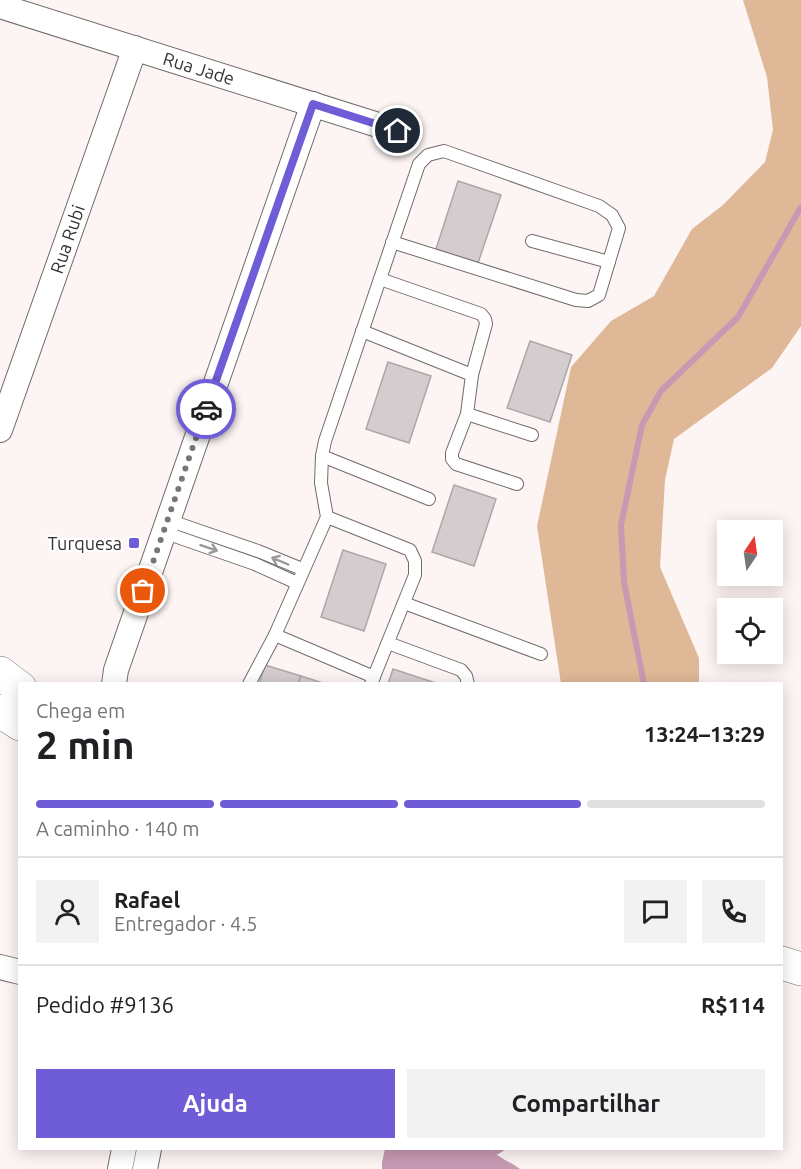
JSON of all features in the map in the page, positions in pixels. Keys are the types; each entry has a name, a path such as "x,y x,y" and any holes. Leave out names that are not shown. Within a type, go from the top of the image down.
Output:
{"street":[{"name":"Rua Jade","path":"0,6 398,131"},
{"name":"Rua Rubi","path":"0,430 135,48"},
{"path":"111,679 313,104"},
{"path":"0,673 18,686"},
{"path":"0,711 18,723"},
{"path":"783,963 801,969"},
{"path":"0,967 18,972"},
{"path":"120,1169 124,1150"},
{"path":"145,1169 149,1150"}],"lane":[{"path":"250,682 275,635 302,569 327,517 321,483 322,456 362,331 392,242 419,164 428,155 444,151 599,206 612,215 619,228 599,295 588,301 576,300 392,242"},
{"path":"532,241 609,261"},
{"path":"380,279 481,314 485,319 486,324 472,375 466,414 452,459 456,464 517,484"},
{"path":"362,331 472,375"},
{"path":"466,414 532,435"},
{"path":"322,456 429,499"},
{"path":"275,635 373,680 415,575 415,561 410,550 327,517"},
{"path":"166,526 258,551 302,569"},
{"path":"166,526 297,583"},
{"path":"404,603 541,654"},
{"path":"388,643 461,670 468,682"}],"shaded area":[{"path":"743,0 801,0 801,326 772,368 674,439 665,480 660,567 699,658 699,682 561,682 537,526 571,367 611,321 654,296 692,229 723,205 765,162 773,130 767,77"},
{"path":"385,1150 492,1150 520,1169 382,1169"}],"building":[{"path":"458,181 501,195 478,263 436,249"},
{"path":"530,341 572,355 550,422 507,408"},
{"path":"388,362 431,376 409,443 366,429"},
{"path":"454,485 496,499 474,566 432,552"},
{"path":"343,550 386,564 364,631 321,617"},
{"path":"265,665 301,676 299,682 260,682"},
{"path":"393,669 433,682 389,682"},
{"path":"301,676 320,682 299,682"}],"waterway":[{"path":"644,682 624,582 621,525 642,425 661,391 738,317 801,207"},
{"path":"494,1153 499,1150"}],"way so far":[{"path":"143,591 206,409"}],"place":[{"name":"Turquesa","path":"134,543"}],"route":[{"path":"206,409 313,104 398,131"}]}
